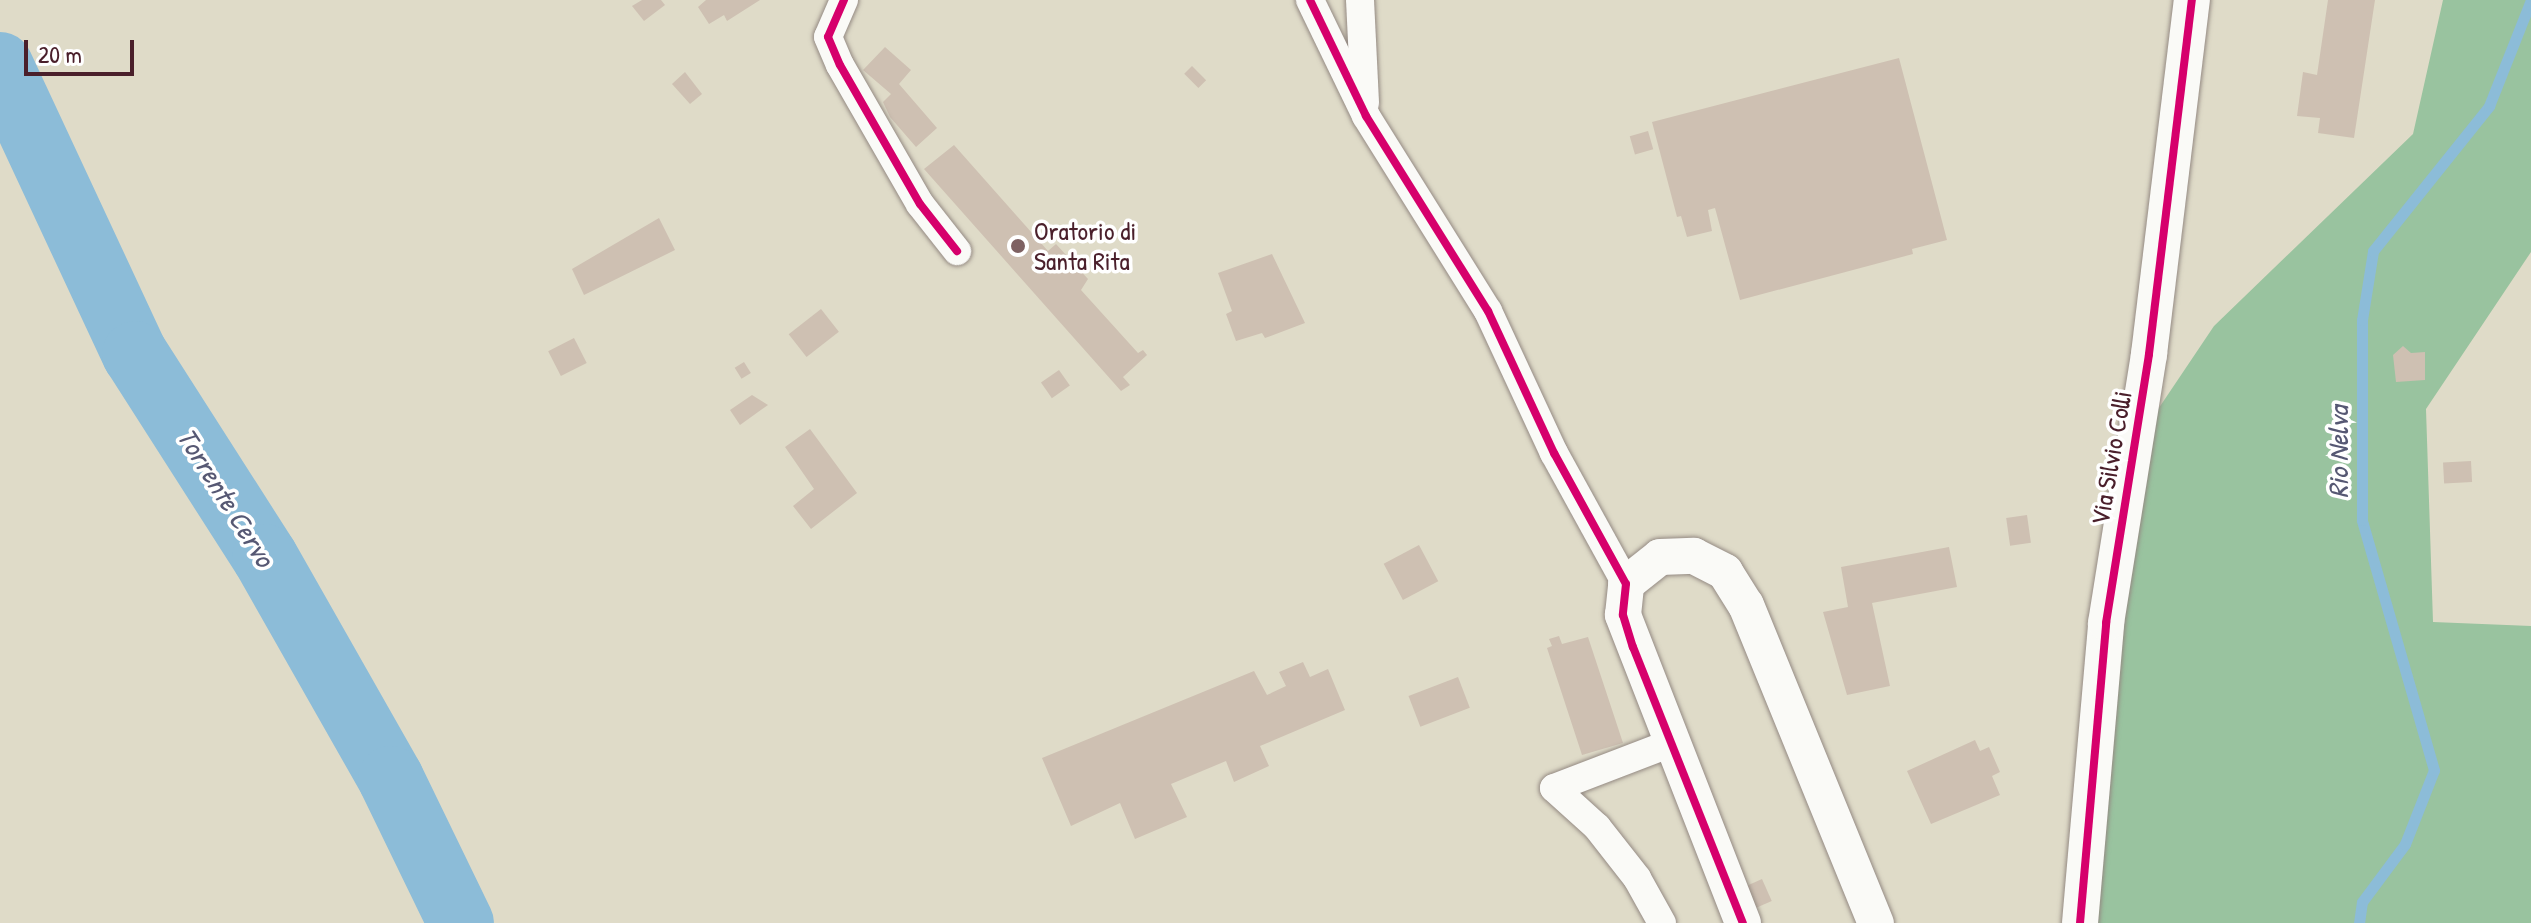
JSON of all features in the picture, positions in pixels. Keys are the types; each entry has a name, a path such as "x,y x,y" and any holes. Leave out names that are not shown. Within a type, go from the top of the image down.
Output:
{"street":[{"path":"844,0 828,37 840,65 920,204 957,251"},
{"path":"1310,0 1366,116 1488,311 1554,453 1626,584 1623,615 1743,923"},
{"path":"1360,0 1366,116"},
{"name":"Via Silvio Colli","path":"2080,923 2106,623 2149,354 2192,0"},
{"path":"1626,584 1660,557 1694,556 1725,572 1746,605 1876,923"},
{"path":"1662,923 1637,878 1597,827 1554,788 1671,743"}],"green space":[{"path":"2443,0 2531,0 2531,252 2426,409 2433,622 2531,626 2531,923 2075,923 2134,445 2214,326 2413,134"}],"building":[{"path":"642,0 661,0 665,5 644,21 632,6"},
{"path":"706,0 760,0 727,21 724,15 709,24 698,7"},
{"path":"2328,0 2375,0 2354,138 2318,133 2320,118 2297,116 2303,72 2317,75"},
{"path":"885,47 911,70 899,84 937,128 916,147 890,117 883,102 891,94 863,70"},
{"path":"1899,58 1947,240 1912,249 1913,254 1740,300 1715,208 1708,210 1712,231 1687,237 1681,216 1677,217 1652,122"},
{"path":"1192,66 1206,80 1198,88 1184,74"},
{"path":"685,72 702,94 690,104 672,84"},
{"path":"1648,131 1653,149 1635,155 1630,136"},
{"path":"954,145 1048,251 1056,244 1088,279 1081,290 1138,353 1143,350 1147,355 1123,377 1130,385 1121,391 924,169"},
{"path":"659,218 675,250 584,295 572,269"},
{"path":"1272,254 1305,323 1265,338 1262,333 1236,341 1226,314 1232,311 1218,273"},
{"path":"821,309 839,332 807,357 789,334"},
{"path":"574,338 587,363 561,376 548,351"},
{"path":"2403,346 2411,353 2425,352 2425,380 2396,382 2393,355"},
{"path":"744,362 751,373 742,379 735,368"},
{"path":"1059,370 1070,386 1052,398 1041,383"},
{"path":"752,395 768,405 740,425 730,410"},
{"path":"810,429 857,493 811,529 793,506 814,489 785,447"},
{"path":"2471,461 2472,482 2444,483 2443,462"},
{"path":"2027,515 2031,543 2010,546 2006,518"},
{"path":"1419,545 1438,581 1403,600 1384,564"},
{"path":"1949,547 1957,587 1872,603 1890,686 1847,695 1823,612 1848,607 1841,567"},
{"path":"1559,636 1562,644 1588,637 1623,743 1582,755 1547,648 1552,646 1549,639"},
{"path":"1303,662 1310,677 1328,669 1345,710 1260,746 1269,766 1234,782 1226,761 1171,784 1187,817 1135,839 1120,803 1071,826 1042,758 1254,671 1267,695 1286,686 1279,672"},
{"path":"1458,677 1470,708 1420,727 1409,696"},
{"path":"1975,740 1980,751 1989,747 2000,772 1992,776 2000,795 1931,824 1907,771"},
{"path":"1762,879 1772,901 1752,910 1742,888"}],"waterway":[{"name":"Rio Nelva","path":"2359,923 2362,902 2405,844 2434,770 2362,520 2362,320 2373,251 2489,106 2531,0"},
{"name":"Torrente Cervo","path":"0,65 135,354 265,557 391,779 461,923"}],"cycle path":[{"path":"844,0 828,37 840,65 920,204 957,251"},
{"path":"1310,0 1366,116 1488,311 1554,453 1626,584 1623,615 1633,647 1743,923"},
{"path":"2080,923 2106,623 2149,354 2192,0"}],"place":[{"name":"Oratorio di Santa Rita","path":"1018,246"}]}
